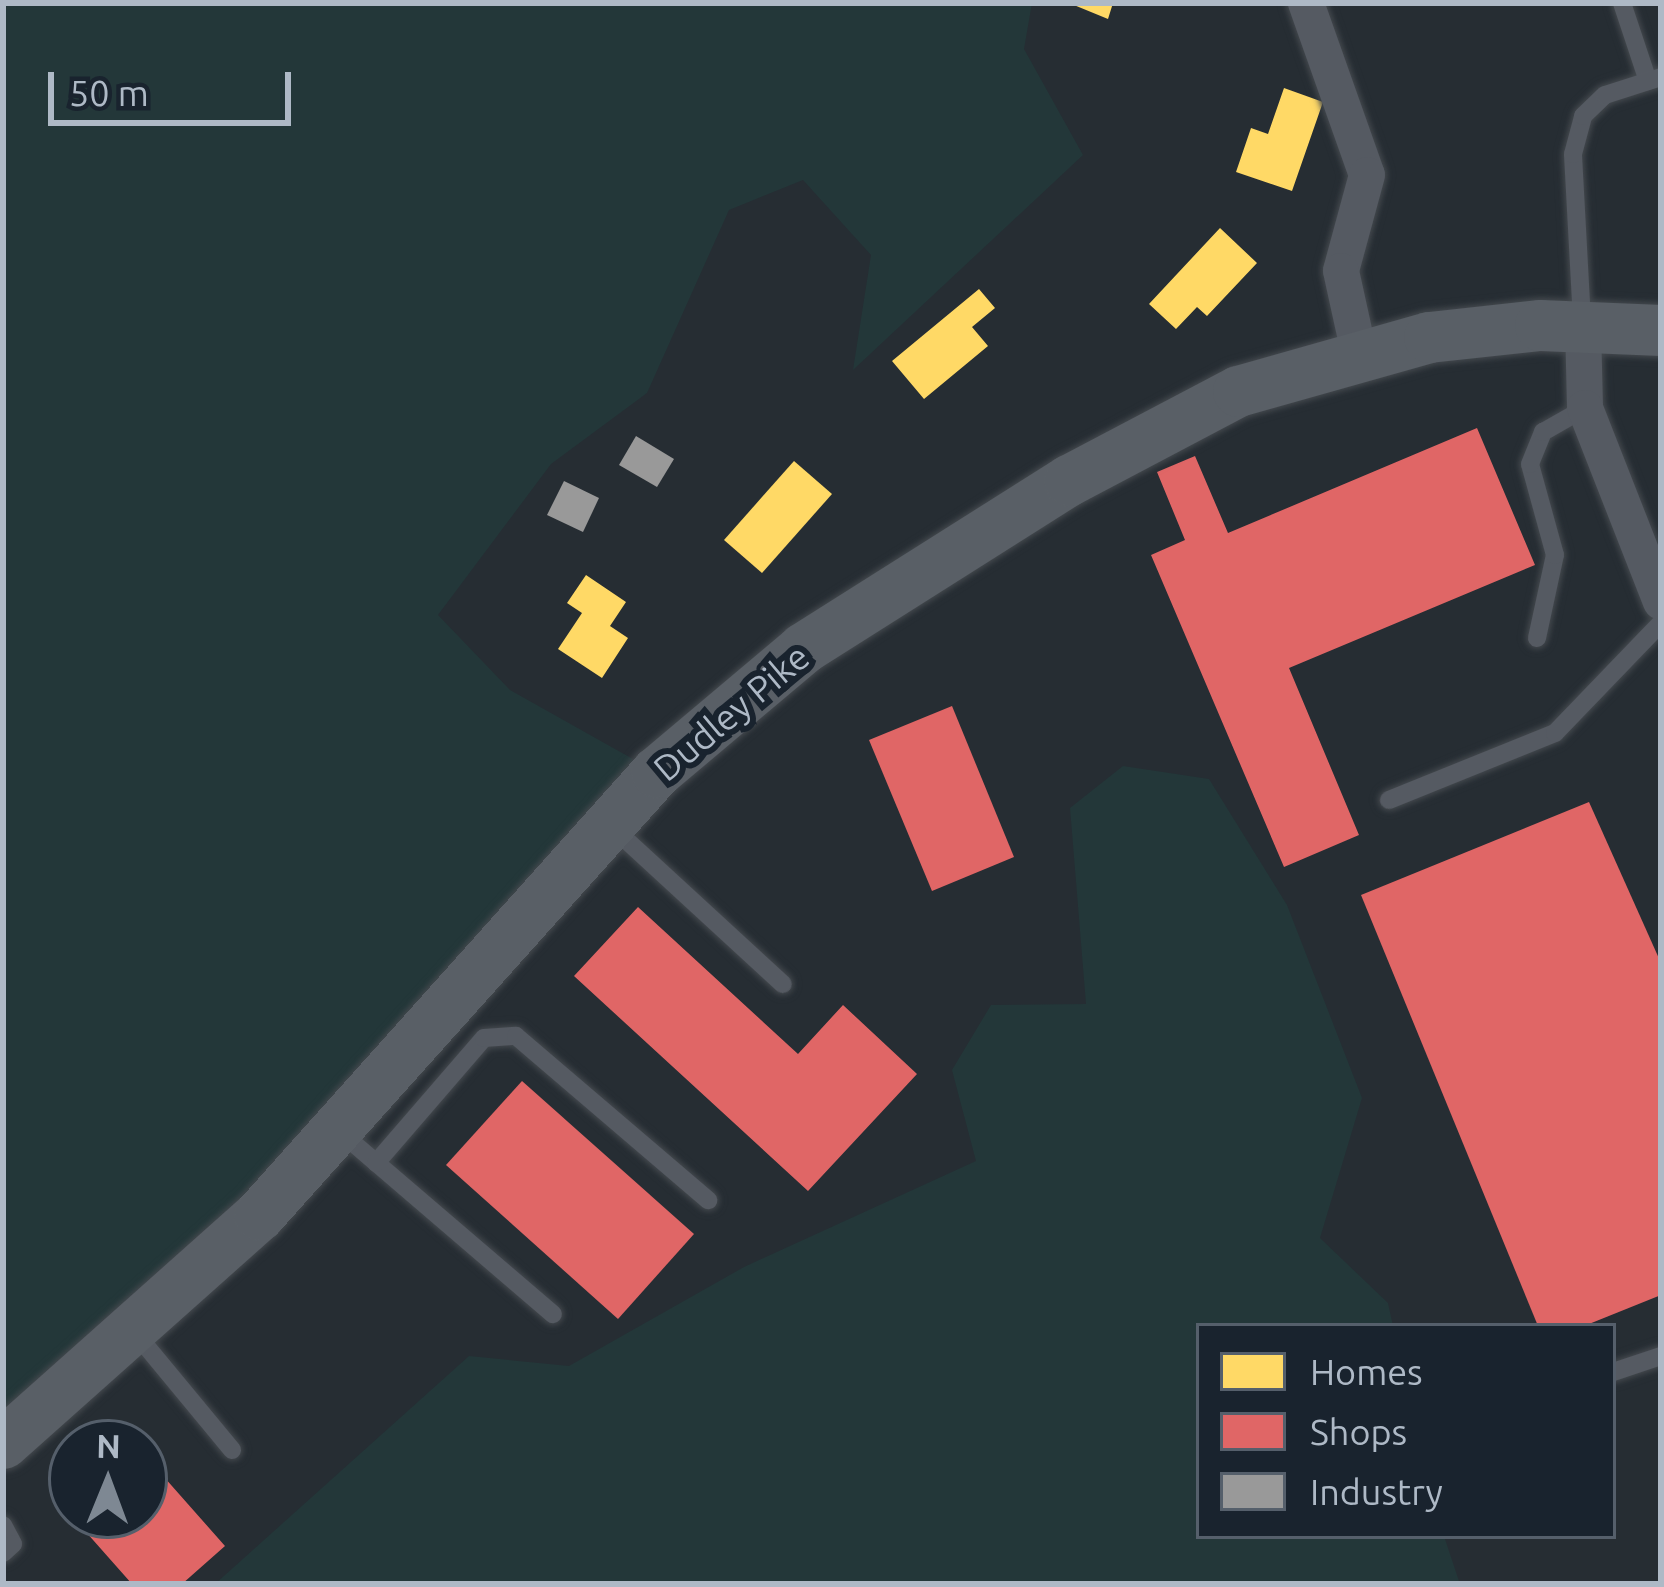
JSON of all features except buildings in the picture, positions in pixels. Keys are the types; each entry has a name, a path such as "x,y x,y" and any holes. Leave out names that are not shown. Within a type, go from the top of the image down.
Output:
{"street":[{"path":"1306,3 1367,175 1341,271 1359,353"},
{"path":"1582,325 1585,408 1661,602"},
{"name":"Dudley Pike","path":"3,1443 259,1215 608,824 727,705 896,586 1160,428 1238,391 1359,353 1429,337 1582,325 1661,330"}],"lane":[{"path":"1582,325 1573,154 1583,116 1605,95 1655,79 1622,3"},
{"path":"1537,638 1555,555 1529,464 1543,432 1585,408"},
{"path":"1389,800 1555,733 1661,623"},
{"path":"608,824 783,984"},
{"path":"376,1163 484,1038 516,1036 708,1200"},
{"path":"338,1130 554,1314"},
{"path":"131,1328 232,1450"},
{"path":"1616,1371 1661,1356"},
{"path":"3,1525 13,1544 3,1553"}],"green space":[{"path":"3,3 1032,3 1024,49 1083,155 853,370 871,255 803,180 729,210 647,393 551,464 438,615 510,690 656,772 3,1443"},
{"path":"1123,766 1209,779 1287,905 1362,1098 1320,1238 1388,1303 1392,1323 1196,1323 1196,1539 1445,1539 1460,1584 215,1584 469,1356 569,1366 744,1267 976,1161 952,1070 991,1005 1086,1004 1070,808"}]}
